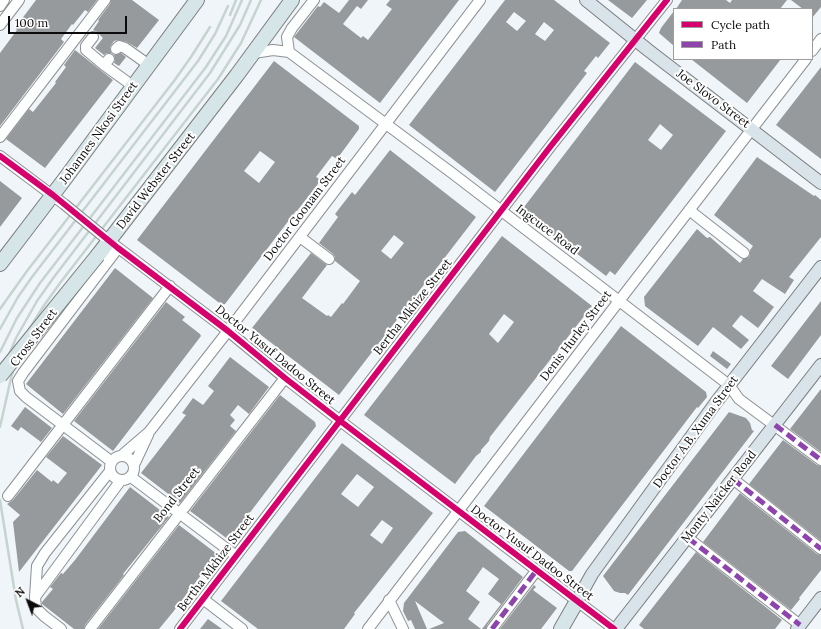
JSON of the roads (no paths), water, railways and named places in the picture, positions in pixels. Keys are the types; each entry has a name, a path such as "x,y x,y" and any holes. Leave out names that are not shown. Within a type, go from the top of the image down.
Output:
{"highway":[{"name":"Johannes Nkosi Street","path":"0,264 197,0"},
{"name":"David Webster Street","path":"0,376 110,242 254,53 292,0"},
{"path":"561,629 577,601"}],"main road":[{"name":"Joe Slovo Street","path":"586,0 821,183"},
{"name":"Doctor A.B. Xuma Street","path":"577,601 592,574 729,385 821,267"},
{"name":"Monty Naicker Road","path":"615,629 688,538 821,365"},
{"path":"799,627 821,598"}],"street":[{"path":"0,6 4,0"},
{"path":"0,24 19,0"},
{"path":"0,137 105,0"},
{"path":"254,53 273,50 288,52 287,37 292,28 314,0"},
{"name":"Doctor Goonam Street","path":"149,432 228,331 480,0"},
{"name":"Bertha Mkhize Street","path":"180,629 235,555 500,212 667,0"},
{"path":"93,38 86,46 86,50 107,62 133,86"},
{"path":"813,50 821,39"},
{"path":"116,49 119,46 125,48 149,65"},
{"name":"Ingcuce Road","path":"288,52 386,124 729,385 739,399 821,460"},
{"name":"Denis Hurley Street","path":"368,629 618,301 805,60"},
{"name":"Doctor Yusuf Dadoo Street","path":"0,156 64,204 110,242 228,331 285,378 458,510 536,572 615,629"},
{"path":"689,210 744,253"},
{"path":"300,237 329,259"},
{"name":"Cross Street","path":"110,242 18,381 20,391 114,463"},
{"path":"8,496 170,286"},
{"name":"Bond Street","path":"90,629 285,378"},
{"path":"60,629 38,611 35,604 36,574 39,562 114,463 149,432"},
{"path":"35,597 82,533 126,478 134,471 134,466 149,432"},
{"path":"114,463 128,457 134,466"},
{"path":"114,463 114,477 126,478 235,555"},
{"path":"733,480 821,549"},
{"path":"68,523 82,533"},
{"path":"688,538 799,627"},
{"path":"39,562 52,572"},
{"path":"492,629 536,572"},
{"path":"202,599 242,629"},
{"path":"389,600 403,629"}],"railway":[{"path":"230,15 236,0"},
{"path":"0,352 17,318 40,283 206,67 226,36 242,0"},
{"path":"0,382 3,369 16,338 37,301 210,73 240,25 251,0"},
{"path":"0,427 11,378 20,348 28,331 60,283 218,79 241,43 261,0"},
{"path":"0,329 18,297 32,277 198,61 215,34 228,6"},
{"path":"0,309 27,271 174,81 210,27"},
{"path":"0,500 16,600 23,629"}]}
